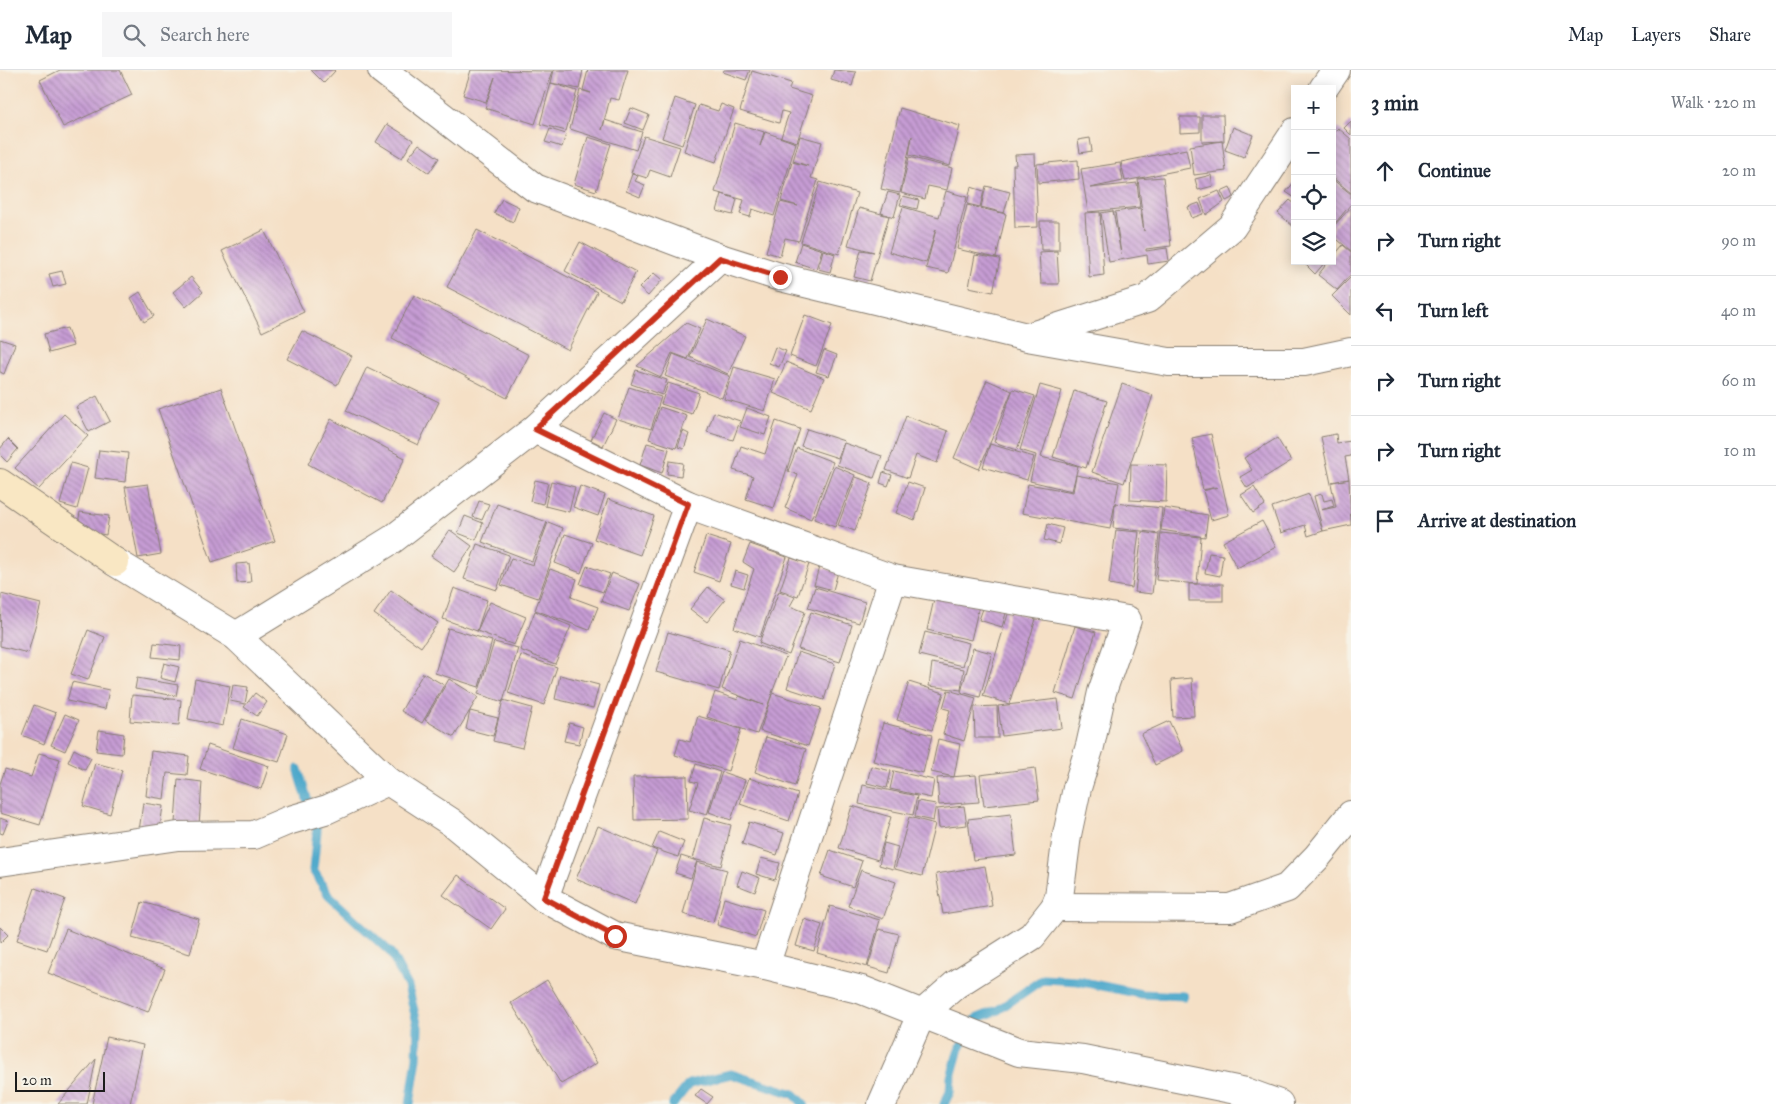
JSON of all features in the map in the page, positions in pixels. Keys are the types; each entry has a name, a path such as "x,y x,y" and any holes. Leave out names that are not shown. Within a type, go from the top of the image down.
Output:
{"street":[{"path":"382,70 535,188 720,258 780,277 1027,337 1169,362 1304,362 1351,352"},
{"path":"1326,85 1336,70"},
{"path":"1027,337 1147,299 1232,227 1291,138"},
{"path":"236,636 393,539 535,429 720,258"},
{"path":"535,429 688,504 893,579 1128,620 1102,692 1090,746 1077,788 1067,835 1060,897 1055,907 1032,936 955,986 922,1015 882,1104"},
{"path":"0,483 116,562 236,636 388,781 451,822 544,898 615,936 765,966 862,990 1019,1052 1083,1058 1246,1092 1278,1104"},
{"path":"544,898 688,504"},
{"path":"765,966 893,579"},
{"path":"0,862 178,836 254,834 287,821 328,809 388,781"},
{"path":"1055,907 1230,908 1287,888 1351,815"}],"building":[{"path":"60,70 120,70 132,95 63,127 40,80"},
{"path":"311,70 334,70 335,71 324,83"},
{"path":"471,70 553,71 535,124 485,108 495,77 486,102 463,95"},
{"path":"554,70 583,70 579,89 551,83"},
{"path":"588,70 628,70 619,100 610,98 602,130 605,120 642,132 636,150 570,129 580,90 591,93 583,90"},
{"path":"724,70 750,70 746,80 723,72"},
{"path":"834,70 856,72 852,86 831,80"},
{"path":"752,71 791,83 789,89 812,96 797,142 781,137 789,113 782,111 779,123 740,111"},
{"path":"551,83 577,91 566,131 540,124"},
{"path":"675,98 695,105 682,145 662,138"},
{"path":"721,104 734,109 716,162 684,151 699,105 718,111"},
{"path":"631,108 649,115 643,130 625,123"},
{"path":"900,108 960,126 950,166 909,155 912,136 900,193 881,189"},
{"path":"1202,115 1223,115 1224,141 1202,142"},
{"path":"1180,117 1200,117 1200,132 1180,133"},
{"path":"1351,121 1351,135 1344,128"},
{"path":"735,123 764,132 760,146 765,132 796,143 774,216 752,209 750,217 740,214 744,200 715,192"},
{"path":"387,124 413,140 402,158 376,142"},
{"path":"1233,127 1253,135 1244,157 1225,150"},
{"path":"1338,128 1351,139 1351,193 1336,180 1336,130"},
{"path":"550,129 566,134 562,147 545,142"},
{"path":"644,136 680,147 670,177 650,170 647,178 631,173"},
{"path":"800,136 822,142 811,178 818,180 799,241 785,238 780,256 766,252 780,202 798,206 781,201 792,162 808,166 793,161"},
{"path":"588,137 611,144 596,191 574,184"},
{"path":"1090,138 1092,151 1080,153 1078,140"},
{"path":"1222,141 1226,171 1194,175 1190,146"},
{"path":"419,144 439,158 429,173 408,158"},
{"path":"1186,149 1190,168 1125,181 1121,162"},
{"path":"1035,154 1038,227 1015,228 1013,165 1016,165 1015,155"},
{"path":"909,157 952,168 947,190 928,186 925,199 901,193"},
{"path":"1078,160 1079,179 1038,183 1037,164"},
{"path":"1120,163 1123,181 1090,188 1137,183 1140,207 1088,212 1081,169"},
{"path":"632,174 638,176 635,181 645,185 640,197 626,191"},
{"path":"1211,175 1213,186 1198,190 1195,179"},
{"path":"1163,177 1171,246 1146,249 1146,251 1167,248 1169,261 1148,264 1147,255 1109,262 1101,213 1113,211 1121,254 1115,212 1140,208 1144,231 1138,179"},
{"path":"820,182 857,193 839,254 801,242"},
{"path":"1336,182 1351,194 1351,204 1336,222"},
{"path":"986,186 1010,192 1004,213 981,207"},
{"path":"1291,186 1291,195 1286,192"},
{"path":"971,187 984,191 980,207 967,204"},
{"path":"1230,187 1234,197 1226,201 1221,191"},
{"path":"946,191 967,197 948,273 926,268 936,229 926,263 889,252 903,207 939,217"},
{"path":"1219,191 1224,202 1206,215 1200,199"},
{"path":"888,192 900,195 894,217 881,213"},
{"path":"722,194 737,199 733,215 717,211"},
{"path":"903,196 919,200 917,209 900,205"},
{"path":"502,199 519,207 513,222 494,213"},
{"path":"1290,200 1291,201 1291,224 1278,213"},
{"path":"1199,203 1203,214 1192,218 1188,207"},
{"path":"967,205 1006,214 996,258 957,249"},
{"path":"1351,207 1351,251 1336,238 1336,224"},
{"path":"859,208 889,216 870,281 854,277 861,250 874,252 848,245"},
{"path":"1100,212 1104,275 1089,277 1085,213"},
{"path":"1040,221 1059,221 1059,250 1041,250"},
{"path":"264,230 304,312 262,332 222,251"},
{"path":"477,230 597,292 568,350 447,287"},
{"path":"580,242 636,272 621,301 565,271"},
{"path":"801,243 822,250 816,269 795,262"},
{"path":"1343,245 1351,252 1351,274 1337,290 1318,275 1326,265 1336,265 1336,253"},
{"path":"823,250 835,254 830,272 818,269"},
{"path":"1057,251 1059,284 1041,284 1039,252"},
{"path":"975,255 1000,259 993,292 969,287"},
{"path":"1306,265 1323,265 1315,274"},
{"path":"62,271 66,284 53,287 49,274"},
{"path":"654,273 662,280 648,296 639,288"},
{"path":"191,277 203,292 186,307 173,292"},
{"path":"1351,277 1351,315 1332,296"},
{"path":"140,292 154,316 144,322 131,298"},
{"path":"414,295 529,355 507,398 392,338"},
{"path":"805,315 832,325 816,366 790,356"},
{"path":"707,319 745,336 728,374 690,357"},
{"path":"686,323 700,329 688,359 672,353 661,377 637,366"},
{"path":"67,328 73,346 49,353 44,334"},
{"path":"302,331 352,356 337,385 287,359"},
{"path":"0,339 15,344 4,374 0,372"},
{"path":"775,347 786,351 779,367 769,363"},
{"path":"824,350 837,355 829,376 816,372"},
{"path":"673,354 730,376 722,398 665,376"},
{"path":"786,362 824,378 811,409 773,393"},
{"path":"367,367 439,402 418,445 346,411"},
{"path":"734,367 775,379 765,411 724,399"},
{"path":"636,370 667,380 662,395 631,384"},
{"path":"987,380 1012,391 979,469 954,458"},
{"path":"668,383 699,393 692,414 661,404"},
{"path":"1122,384 1153,395 1124,483 1092,472"},
{"path":"1040,385 1062,391 1041,457 1078,466 1072,491 1030,481 1036,455 1020,450"},
{"path":"629,387 661,397 651,429 618,419"},
{"path":"221,388 275,541 212,562 158,409"},
{"path":"1013,389 1035,396 1017,450 994,442"},
{"path":"1074,391 1107,401 1086,468 1053,457"},
{"path":"97,396 110,421 89,432 76,407"},
{"path":"660,407 687,416 676,448 649,439"},
{"path":"747,408 771,417 765,435 740,427"},
{"path":"714,412 740,421 733,440 707,432"},
{"path":"604,413 616,419 603,446 591,440"},
{"path":"64,414 88,436 39,489 15,468"},
{"path":"906,416 948,431 937,463 916,455 908,478 886,470"},
{"path":"331,419 405,458 382,503 308,464"},
{"path":"776,421 800,429 774,508 746,499 753,476 733,470 741,446 765,454"},
{"path":"807,429 844,441 838,458 801,446"},
{"path":"683,431 689,434 684,449 678,447"},
{"path":"1211,434 1229,515 1211,520 1203,491 1217,487 1203,490 1192,438"},
{"path":"1336,434 1337,443 1351,441 1351,456 1345,457 1349,479 1351,525 1323,531 1314,496 1322,494 1324,501 1332,499 1334,506 1321,510 1336,507 1321,437"},
{"path":"1277,438 1291,461 1247,488 1240,477 1252,470 1244,458"},
{"path":"8,439 18,449 7,462 0,455 0,449"},
{"path":"647,443 669,449 662,473 640,465"},
{"path":"844,443 882,456 874,478 837,465"},
{"path":"990,444 1034,457 1027,480 983,467"},
{"path":"797,448 833,462 811,519 785,508 798,475 788,471"},
{"path":"99,450 128,453 125,482 95,478"},
{"path":"669,461 683,463 681,476 667,474"},
{"path":"71,463 88,468 77,509 60,504"},
{"path":"1131,464 1167,465 1166,502 1130,500"},
{"path":"834,466 855,475 835,527 814,519"},
{"path":"883,472 892,475 888,486 880,483"},
{"path":"1076,475 1119,483 1110,529 1022,513 1028,484 1073,492"},
{"path":"856,477 872,483 855,531 838,525"},
{"path":"535,480 548,483 543,504 530,501"},
{"path":"551,481 575,487 569,512 545,506"},
{"path":"908,482 925,488 915,520 896,513"},
{"path":"148,484 161,554 138,558 125,487"},
{"path":"580,486 605,495 598,516 573,507"},
{"path":"1254,487 1265,505 1253,513 1241,495"},
{"path":"1309,494 1323,531 1308,536 1305,525 1281,533 1272,507"},
{"path":"608,499 654,516 640,555 594,539"},
{"path":"479,501 489,504 482,520 473,517"},
{"path":"1115,503 1162,508 1160,533 1113,528"},
{"path":"497,504 547,522 532,561 482,542"},
{"path":"1164,508 1208,515 1205,537 1161,530"},
{"path":"80,512 109,516 106,535 77,530"},
{"path":"465,516 483,523 476,540 458,533"},
{"path":"1262,521 1276,547 1237,568 1223,542"},
{"path":"548,522 563,528 538,598 501,585 511,558 533,565"},
{"path":"1048,524 1063,528 1059,544 1044,540"},
{"path":"450,530 472,546 454,572 431,556"},
{"path":"1116,530 1139,532 1132,588 1109,584"},
{"path":"1142,532 1159,535 1152,594 1135,592"},
{"path":"1161,533 1201,537 1197,584 1156,580"},
{"path":"565,534 592,543 581,573 555,563"},
{"path":"706,536 731,544 719,581 694,572"},
{"path":"477,544 509,555 497,590 464,579"},
{"path":"750,544 787,557 760,637 734,628 754,569 743,562"},
{"path":"1209,553 1223,555 1220,576 1205,573"},
{"path":"791,558 809,564 798,596 780,590"},
{"path":"249,563 251,582 237,583 236,564"},
{"path":"587,566 610,574 603,592 580,584"},
{"path":"819,567 838,572 833,590 814,585"},
{"path":"550,569 577,579 571,597 598,607 589,630 535,610"},
{"path":"735,571 748,575 744,588 731,584"},
{"path":"612,573 640,584 629,611 601,601"},
{"path":"1189,584 1223,584 1223,601 1189,601"},
{"path":"708,587 725,600 707,622 690,609"},
{"path":"815,587 865,602 859,623 808,608"},
{"path":"454,588 487,600 477,631 443,619"},
{"path":"391,590 438,623 421,647 374,614"},
{"path":"779,591 795,597 790,606 805,612 789,655 759,643"},
{"path":"1,594 41,604 28,653 0,646"},
{"path":"935,595 979,606 971,640 927,630"},
{"path":"490,602 526,617 514,645 477,631"},
{"path":"985,603 1007,610 1002,627 979,620"},
{"path":"535,611 571,626 555,664 520,650"},
{"path":"1009,611 1036,619 1009,704 983,696"},
{"path":"811,612 852,625 840,662 798,649"},
{"path":"1075,626 1096,632 1075,699 1055,693"},
{"path":"448,628 492,641 479,687 435,673"},
{"path":"88,630 105,637 88,680 71,674"},
{"path":"668,632 730,650 719,690 656,672"},
{"path":"925,632 969,643 963,666 919,655"},
{"path":"740,639 786,656 772,693 821,708 808,746 760,731 772,694 757,734 707,717 715,692 738,700 739,696 763,705 722,689"},
{"path":"494,642 518,648 503,702 478,694"},
{"path":"154,643 181,646 180,660 152,657"},
{"path":"973,648 992,653 980,697 961,692"},
{"path":"798,652 835,664 824,700 787,688"},
{"path":"521,655 557,667 544,705 508,693"},
{"path":"164,663 179,667 175,682 160,678"},
{"path":"932,663 964,669 961,690 929,686"},
{"path":"423,673 444,685 422,723 401,711"},
{"path":"560,675 599,685 593,708 555,699"},
{"path":"137,678 178,685 176,696 135,689"},
{"path":"1192,678 1194,716 1173,717 1171,680"},
{"path":"195,679 230,686 223,726 188,719"},
{"path":"449,679 478,697 454,737 425,720"},
{"path":"72,682 109,690 105,709 67,701"},
{"path":"909,682 944,693 932,730 897,720"},
{"path":"233,685 248,687 245,704 230,701"},
{"path":"948,690 976,698 964,741 943,734 950,710 943,708"},
{"path":"255,693 267,702 257,716 244,707"},
{"path":"132,695 181,700 179,725 130,721"},
{"path":"1058,699 1062,728 1002,736 998,706"},
{"path":"503,700 532,708 522,748 493,741"},
{"path":"34,705 56,713 44,744 22,735"},
{"path":"997,706 998,738 975,738 974,707"},
{"path":"470,711 498,718 493,736 466,729"},
{"path":"65,714 79,720 65,751 51,745"},
{"path":"698,716 741,729 728,771 675,755 680,739 690,742"},
{"path":"242,719 288,734 279,762 233,748"},
{"path":"1169,721 1183,751 1155,765 1141,734"},
{"path":"569,723 583,727 579,744 564,741"},
{"path":"883,723 932,735 923,773 873,761"},
{"path":"99,730 124,734 122,754 96,751"},
{"path":"766,737 806,749 795,786 755,772"},
{"path":"938,739 960,744 954,777 931,772"},
{"path":"208,745 269,766 261,789 200,769"},
{"path":"74,749 91,758 85,770 68,762"},
{"path":"151,751 189,756 187,775 167,773 164,799 146,796"},
{"path":"39,753 60,759 40,825 0,813 0,784 5,769 31,777"},
{"path":"95,763 122,770 110,814 83,806"},
{"path":"696,764 720,772 707,815 689,810 698,783 691,781"},
{"path":"871,766 891,771 887,788 867,783"},
{"path":"1035,768 1039,800 984,806 980,775"},
{"path":"894,771 934,780 931,798 890,789"},
{"path":"722,772 745,780 731,820 709,812"},
{"path":"976,775 979,802 939,805 937,778"},
{"path":"687,776 688,819 634,820 633,777"},
{"path":"749,778 798,794 789,821 740,804"},
{"path":"178,779 202,782 199,825 175,823"},
{"path":"863,785 917,796 913,815 859,804"},
{"path":"918,801 936,804 933,821 915,817"},
{"path":"143,803 163,806 159,834 139,831"},
{"path":"852,806 891,817 878,860 839,848"},
{"path":"964,806 967,825 939,828 937,809"},
{"path":"1011,814 1016,855 973,860 968,819"},
{"path":"909,817 935,824 922,876 895,869"},
{"path":"0,818 8,821 3,834 0,833"},
{"path":"704,818 731,825 721,866 693,859"},
{"path":"749,822 784,833 777,855 742,844"},
{"path":"598,826 657,851 635,904 576,879"},
{"path":"659,832 684,842 678,857 652,848"},
{"path":"884,843 898,847 893,869 879,865"},
{"path":"830,850 862,861 853,887 821,876"},
{"path":"681,856 697,861 691,878 675,873"},
{"path":"761,858 780,863 775,880 756,874"},
{"path":"697,862 727,870 713,922 683,914"},
{"path":"985,866 992,906 943,914 936,874"},
{"path":"861,870 896,882 883,919 848,906"},
{"path":"742,871 760,878 755,892 737,885"},
{"path":"458,875 505,909 491,929 443,895"},
{"path":"35,888 65,899 47,950 17,940"},
{"path":"724,898 764,910 756,937 717,925"},
{"path":"142,902 199,919 190,954 132,938"},
{"path":"830,906 880,920 867,967 817,953"},
{"path":"804,919 822,925 814,951 796,946"},
{"path":"0,927 8,935 0,943"},
{"path":"66,929 165,969 148,1012 48,973"},
{"path":"879,929 899,934 889,973 868,967"},
{"path":"547,980 597,1063 561,1084 511,1003"},
{"path":"107,1037 143,1045 130,1104 92,1104"},
{"path":"96,1059 87,1104 58,1104"},
{"path":"701,1089 713,1097 707,1104 695,1096"}],"waterway":[{"path":"298,769 317,831 313,870 330,897 390,952 408,986 418,1027 417,1058 410,1104"},
{"path":"944,1104 950,1092 951,1077 958,1052 976,1019 998,1010 1043,979 1078,981 1141,994 1184,996"},
{"path":"673,1104 689,1084 731,1074 794,1094 804,1104"}],"route":[{"path":"615,936 544,898 688,504 535,429 720,258 780,277"}]}
